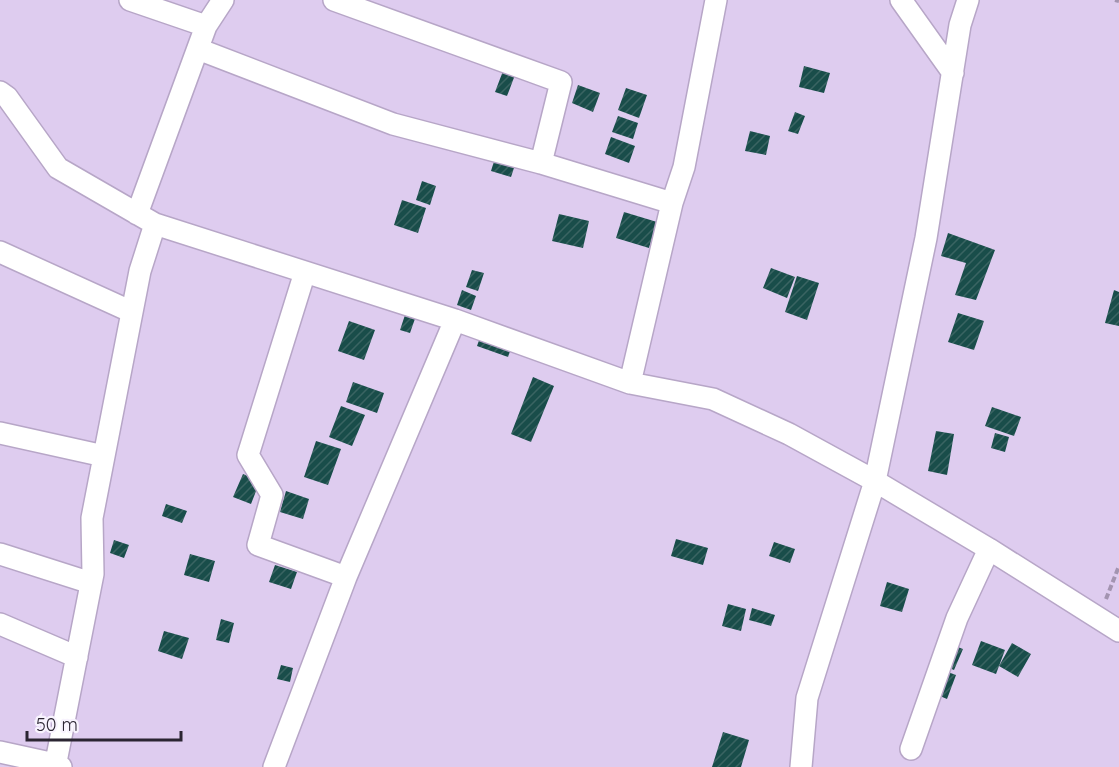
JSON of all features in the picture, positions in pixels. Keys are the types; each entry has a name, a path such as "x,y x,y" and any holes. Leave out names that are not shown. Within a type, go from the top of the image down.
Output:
{"street":[{"path":"130,0 207,26"},
{"path":"0,752 57,766 92,583 92,518 140,271 146,219 198,49 207,26 223,0"},
{"path":"334,0 561,82 541,163"},
{"path":"630,382 672,203 684,167 716,0"},
{"path":"901,0 953,72"},
{"path":"801,767 807,698 875,482 926,238 960,25 968,0"},
{"path":"198,49 393,124 541,163 672,203"},
{"path":"0,92 7,97 58,168 146,219 455,320 630,382 713,399 789,434 875,482 989,549 1119,631"},
{"path":"0,252 132,312"},
{"path":"305,272 248,455 272,495 258,545 346,578"},
{"path":"276,766 346,578 455,320"},
{"path":"0,433 104,456"},
{"path":"911,749 957,618 989,549"},
{"path":"0,554 92,583"},
{"path":"0,624 77,657"}],"path":[{"path":"1098,617 1119,566"}],"building":[{"path":"804,66 830,73 824,93 799,87"},
{"path":"503,71 515,75 507,96 495,92"},
{"path":"578,85 600,93 593,112 572,103"},
{"path":"626,88 647,95 639,118 618,110"},
{"path":"795,112 805,116 798,134 788,131"},
{"path":"618,116 638,123 633,139 612,132"},
{"path":"750,131 770,136 766,155 745,151"},
{"path":"611,137 635,146 629,163 605,154"},
{"path":"495,158 515,165 511,177 491,171"},
{"path":"422,181 436,186 430,205 416,200"},
{"path":"402,200 426,208 418,233 394,225"},
{"path":"624,212 657,222 649,248 616,238"},
{"path":"559,214 589,221 583,248 552,241"},
{"path":"948,233 995,250 976,300 955,295 966,263 941,256"},
{"path":"771,268 795,277 787,298 763,288"},
{"path":"472,270 484,273 478,291 466,287"},
{"path":"797,276 819,283 807,320 785,312"},
{"path":"462,290 476,296 471,310 457,305"},
{"path":"1114,290 1119,292 1119,326 1105,323"},
{"path":"407,309 417,313 410,333 400,330"},
{"path":"958,313 984,321 974,350 948,342"},
{"path":"349,321 375,330 364,360 338,351"},
{"path":"482,332 513,343 508,357 477,346"},
{"path":"533,377 554,386 531,442 511,434"},
{"path":"353,382 384,393 377,413 346,402"},
{"path":"341,406 365,415 352,446 329,437"},
{"path":"992,407 1021,417 1014,436 985,426"},
{"path":"936,431 954,434 947,475 928,471"},
{"path":"995,433 1009,437 1005,452 991,448"},
{"path":"316,441 341,449 328,485 304,477"},
{"path":"243,474 260,481 251,504 233,497"},
{"path":"286,491 309,499 303,519 280,512"},
{"path":"166,504 187,511 182,523 162,516"},
{"path":"676,539 708,548 703,565 671,556"},
{"path":"114,540 129,545 124,558 110,553"},
{"path":"774,542 795,549 790,563 769,556"},
{"path":"190,554 215,561 209,582 184,575"},
{"path":"275,565 297,572 291,589 269,582"},
{"path":"887,582 909,589 902,612 880,606"},
{"path":"728,604 746,609 741,631 722,626"},
{"path":"752,608 775,615 771,626 749,620"},
{"path":"221,619 234,623 229,643 216,640"},
{"path":"164,631 189,638 182,659 158,651"},
{"path":"981,641 1005,650 996,674 972,665"},
{"path":"1012,643 1031,654 1018,677 999,666"},
{"path":"950,644 963,649 954,670 942,665"},
{"path":"281,665 293,668 290,682 277,679"},
{"path":"945,671 956,675 947,699 935,694"},
{"path":"723,732 749,740 741,767 712,767"}]}
